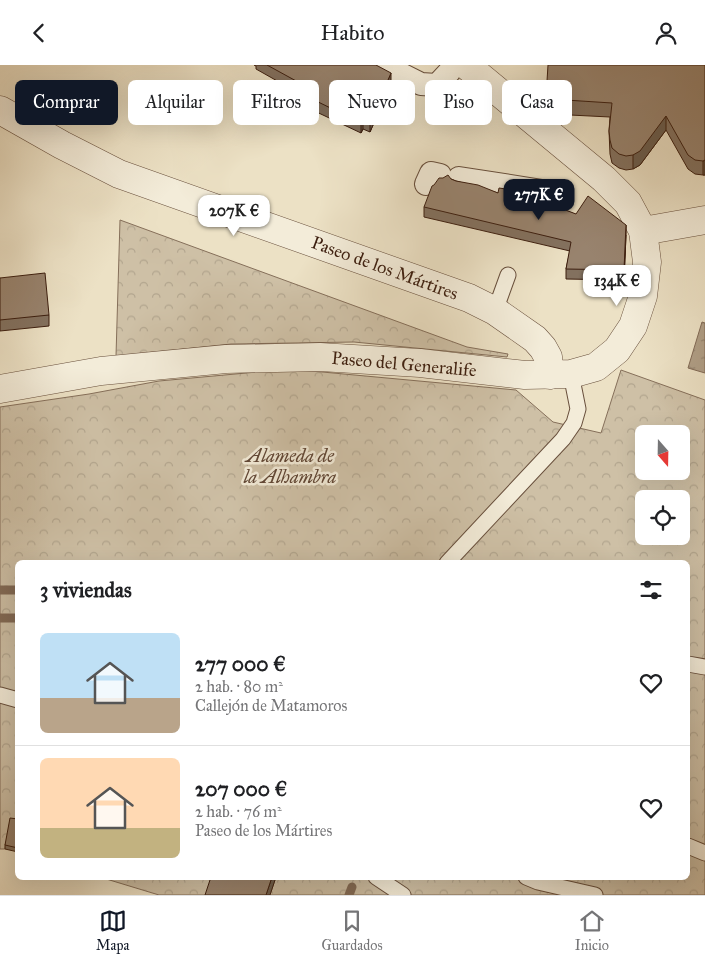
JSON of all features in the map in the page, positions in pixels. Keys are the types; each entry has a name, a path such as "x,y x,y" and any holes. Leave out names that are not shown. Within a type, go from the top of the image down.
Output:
{"street":[{"path":"383,65 421,84 437,85 458,68 604,179 628,203 643,231 705,220"},
{"name":"Paseo de los Mártires","path":"0,110 119,174 469,298 495,311 535,339 543,347 561,375"},
{"path":"442,179 561,194"},
{"name":"Paseo del Generalife","path":"0,389 101,371 245,358 320,357 420,363 525,375 561,375 596,367 617,350 634,326 643,296 647,262 643,231"}],"lane":[{"path":"495,311 508,275"},
{"path":"450,560 563,439 574,423 578,409 561,375"},
{"path":"690,664 705,667"},
{"path":"0,695 15,699"},
{"path":"690,847 705,853"},
{"path":"380,880 403,895"},
{"path":"533,880 595,895"}],"green space":[{"path":"120,220 467,347 508,354 507,357 354,342 231,344 116,356"},
{"name":"Alameda de la Alhambra","path":"290,369 516,390 553,422 601,433 621,370 705,400 705,895 270,895 275,880 690,880 690,560 15,560 15,823 10,822 5,849 0,849 0,407 89,394 159,381"},
{"path":"110,880 214,880 209,895 159,895"}],"water":[{"path":"702,322 705,323 705,373 688,368"}],"building":[{"path":"267,65 376,65 391,73 388,80 329,80 329,107 319,102 319,80 294,80"},
{"path":"548,65 705,65 705,160 695,160 688,155 666,116 640,151 626,156 619,154 612,148 610,140 612,103 572,100 572,80 547,80"},
{"path":"448,175 456,181 478,185 498,193 499,188 540,194 539,200 576,214 588,196 626,225 624,270 566,269 571,242 424,207 432,186 439,178"},
{"path":"45,273 49,315 0,320 0,278"},
{"path":"10,818 15,819 15,847 5,845"},
{"path":"210,880 271,880 266,895 205,895"}],"waterway":[{"path":"0,590 15,590"},
{"path":"0,618 15,618"},
{"path":"349,895 352,887"}]}
